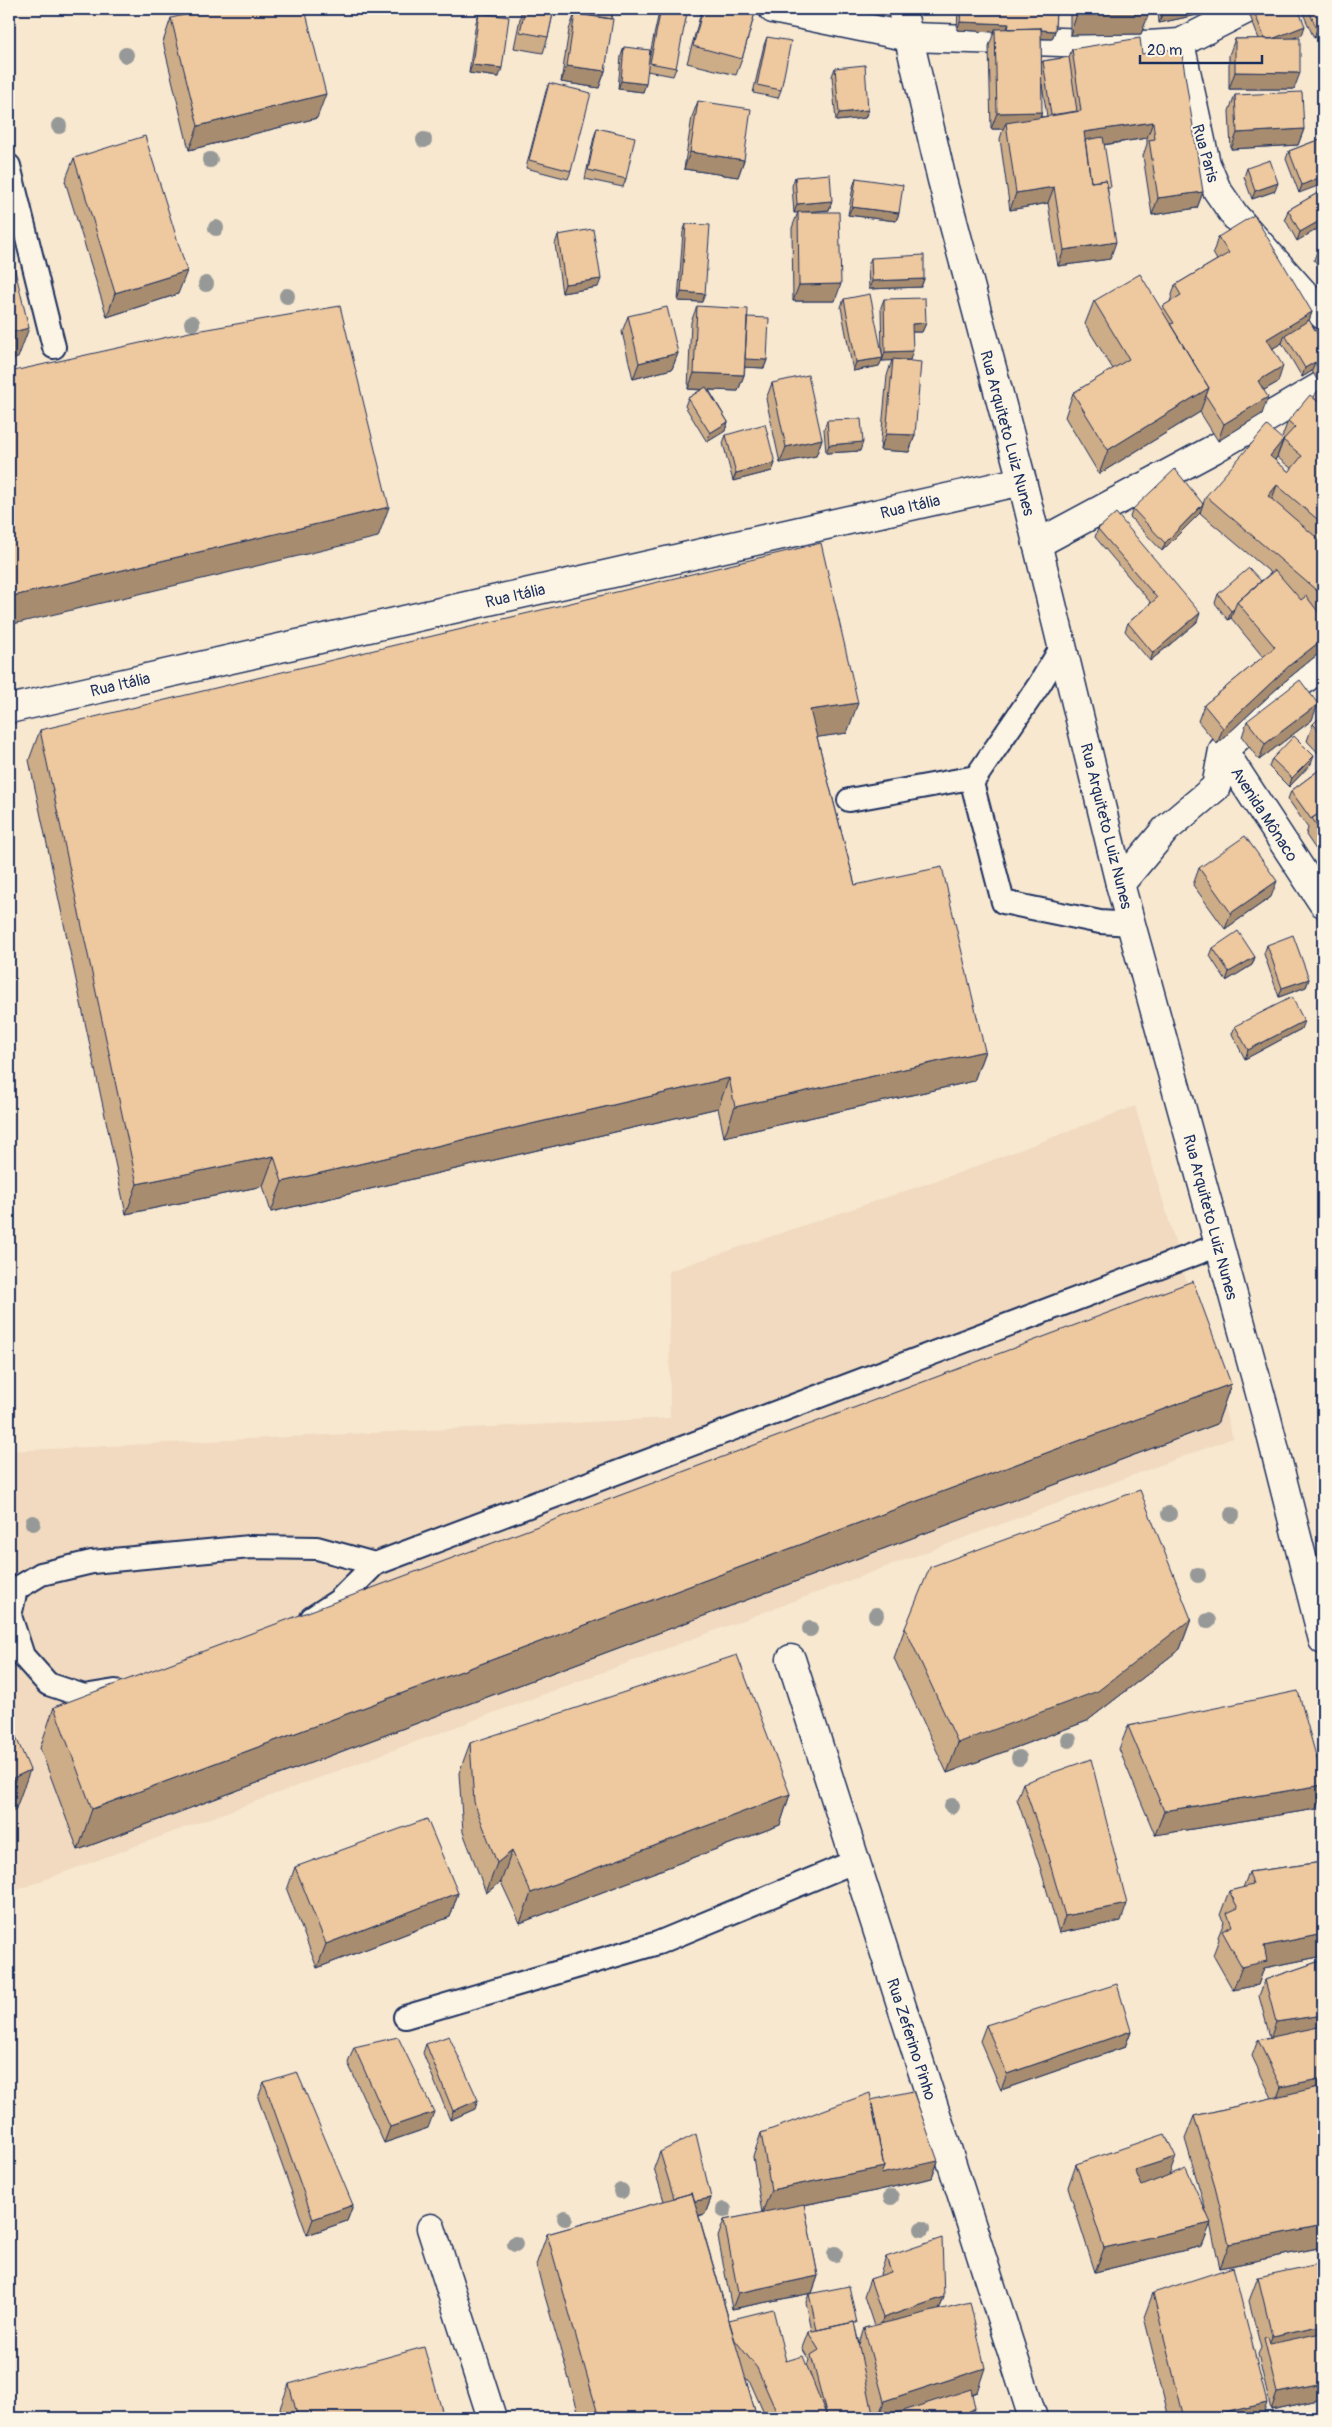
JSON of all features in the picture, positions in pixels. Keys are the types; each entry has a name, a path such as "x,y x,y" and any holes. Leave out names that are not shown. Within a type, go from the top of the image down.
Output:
{"street":[{"path":"773,9 910,37 1148,45 1180,43 1247,9"},
{"name":"Rua Arquiteto Luiz Nunes","path":"902,9 942,180 1022,481 1120,884 1268,1424 1323,1640"},
{"name":"Rua Paris","path":"1180,43 1206,164 1217,190 1235,216 1323,315"},
{"path":"1037,544 1214,448 1323,385"},
{"name":"Rua Itália","path":"9,709 1022,481"},
{"path":"1120,884 1166,829 1216,787 1223,750 1323,663"},
{"name":"Avenida Mônaco","path":"1223,750 1323,903"},
{"name":"Rua Zeferino Pinho","path":"791,1659 1033,2418"},
{"path":"431,2228 492,2418"}],"lane":[{"path":"9,166 54,347"},
{"path":"849,800 976,777 1039,685 1063,645"},
{"path":"971,779 1004,902 1100,922 1131,924"},
{"path":"292,1631 338,1601 374,1564 1219,1245"},
{"path":"131,1688 84,1696 48,1684 23,1656 10,1616 16,1589 41,1574 92,1562 250,1547 317,1548 374,1564"},
{"path":"405,2016 658,1944 856,1861"}],"shaded area":[{"path":"1135,1106 1233,1438 9,1893 9,1451 670,1418 669,1271 961,1172"}],"building":[{"path":"210,9 305,9 326,94 198,126 171,18"},
{"path":"525,9 554,9 548,37 520,32"},
{"path":"584,9 613,9 611,19 583,15"},
{"path":"661,9 687,13 676,68 650,63"},
{"path":"703,9 756,9 742,59 693,46"},
{"path":"961,9 1056,9 1055,31 1041,30 1041,28 1008,29 1009,24 960,22"},
{"path":"1078,9 1150,9 1150,11 1078,11"},
{"path":"1253,9 1298,9 1305,26 1272,39 1265,39"},
{"path":"1308,9 1323,9 1323,27 1317,29"},
{"path":"479,13 509,17 502,68 472,65"},
{"path":"575,13 613,19 605,71 567,66"},
{"path":"1041,28 1042,112 997,113 995,29"},
{"path":"767,37 791,41 781,90 757,85"},
{"path":"1140,38 1142,54 1181,48 1203,192 1158,198 1149,140 1155,139 1153,122 1084,132 1091,182 1106,180 1116,242 1064,250 1054,187 1016,193 1006,123 1081,111 1072,49"},
{"path":"1300,38 1300,73 1235,72 1235,39"},
{"path":"624,47 650,50 646,84 621,81"},
{"path":"1069,57 1077,111 1051,115 1043,61"},
{"path":"865,65 868,110 839,113 835,68"},
{"path":"549,83 591,93 571,171 529,160"},
{"path":"1302,92 1304,129 1237,133 1235,95"},
{"path":"698,101 751,109 744,160 690,152"},
{"path":"597,128 635,137 626,179 588,170"},
{"path":"145,136 187,271 115,293 74,158"},
{"path":"1103,137 1111,187 1108,187 1106,180 1091,182 1085,140"},
{"path":"1323,138 1323,176 1302,185 1289,151"},
{"path":"1270,160 1278,183 1255,191 1247,168"},
{"path":"830,174 832,201 797,204 795,177"},
{"path":"856,178 903,185 899,213 852,207"},
{"path":"1323,190 1323,219 1300,232 1288,210"},
{"path":"798,212 839,212 841,284 799,285"},
{"path":"1254,215 1312,312 1267,339 1283,366 1258,381 1268,397 1224,424 1206,396 1209,388 1170,324 1174,323 1163,306 1181,295 1175,285 1229,253 1218,237"},
{"path":"686,224 710,225 705,294 681,292"},
{"path":"593,229 601,279 565,284 558,235"},
{"path":"9,246 29,328 9,333"},
{"path":"1323,246 1323,259 1317,251"},
{"path":"924,255 924,279 872,281 871,258"},
{"path":"1140,274 1209,388 1108,450 1073,393 1129,359 1094,301"},
{"path":"870,294 883,358 856,362 844,299"},
{"path":"925,298 926,323 912,324 913,351 885,352 884,299"},
{"path":"340,306 389,507 9,597 9,372 190,332"},
{"path":"697,306 748,309 744,375 694,373"},
{"path":"667,307 678,353 639,363 628,316"},
{"path":"747,317 769,318 767,360 745,359"},
{"path":"1309,320 1323,343 1322,375 1315,362 1305,368 1285,335"},
{"path":"893,359 921,362 915,435 886,434"},
{"path":"808,375 822,439 786,447 772,383"},
{"path":"1323,385 1323,406 1313,397"},
{"path":"706,387 728,422 710,433 688,398"},
{"path":"1310,395 1323,406 1323,524 1277,485 1268,496 1323,543 1323,596 1206,496 1267,426 1283,440 1295,427 1288,421","holes":["1283,440 1302,456 1289,472 1270,456"]},
{"path":"861,419 863,442 829,445 827,420"},
{"path":"765,424 775,463 736,473 726,435"},
{"path":"1175,469 1203,504 1165,543 1133,509"},
{"path":"1116,513 1200,613 1153,653 1128,623 1157,598 1098,529"},
{"path":"821,543 858,703 810,710 855,885 942,867 985,1051 735,1107 729,1078 282,1182 274,1156 137,1184 40,730"},
{"path":"1249,568 1261,581 1237,602 1231,611 1218,594"},
{"path":"1275,570 1301,600 1306,596 1323,618 1323,639 1290,665 1223,728 1204,705 1275,647 1237,602"},
{"path":"1300,680 1318,704 1265,744 1247,721"},
{"path":"1323,714 1323,735 1313,724"},
{"path":"1294,736 1314,756 1292,778 1272,759"},
{"path":"1323,767 1323,811 1311,819 1291,791"},
{"path":"1323,811 1323,835 1312,818"},
{"path":"1245,836 1277,881 1231,913 1199,868"},
{"path":"1238,931 1255,957 1229,972 1213,948"},
{"path":"1293,935 1309,979 1282,988 1267,945"},
{"path":"1292,997 1304,1021 1248,1050 1235,1026"},
{"path":"1193,1281 1231,1384 92,1809 54,1707"},
{"path":"1140,1490 1191,1619 1098,1691 958,1743 905,1628 930,1567"},
{"path":"737,1655 790,1794 531,1893 512,1851 497,1863 474,1802 470,1743"},
{"path":"1298,1691 1323,1785 1164,1811 1128,1726"},
{"path":"9,1724 30,1770 9,1780"},
{"path":"1091,1759 1127,1904 1065,1916 1046,1850 1023,1783"},
{"path":"427,1819 458,1893 326,1944 295,1867"},
{"path":"1323,1862 1323,1934 1264,1946 1267,1961 1242,1967 1222,1931 1232,1926 1227,1913 1238,1908 1229,1891 1253,1885 1249,1872"},
{"path":"1323,1960 1323,2015 1276,2022 1265,1980"},
{"path":"1117,1984 1131,2031 1007,2074 986,2025"},
{"path":"1323,2026 1323,2078 1281,2087 1258,2040"},
{"path":"449,2036 478,2100 453,2111 426,2044"},
{"path":"398,2037 434,2112 390,2127 354,2047"},
{"path":"297,2072 353,2205 313,2219 264,2082"},
{"path":"1323,2086 1323,2225 1229,2244 1215,2187 1194,2116"},
{"path":"913,2091 938,2161 881,2174 884,2167 871,2100"},
{"path":"870,2093 884,2167 771,2190 761,2133"},
{"path":"696,2134 711,2198 695,2201 692,2193 674,2198 660,2152"},
{"path":"1165,2134 1176,2157 1135,2170 1142,2186 1186,2168 1211,2223 1104,2248 1076,2164"},
{"path":"692,2193 757,2418 599,2418 547,2234"},
{"path":"804,2204 818,2276 738,2293 724,2220"},
{"path":"942,2238 944,2297 883,2318 870,2279 891,2272 886,2257"},
{"path":"1323,2263 1323,2325 1272,2336 1258,2277"},
{"path":"1233,2267 1267,2403 1202,2418 1184,2418 1153,2293"},
{"path":"849,2286 857,2323 854,2322 817,2330 809,2294"},
{"path":"970,2302 985,2368 884,2401 864,2328"},
{"path":"773,2309 786,2361 803,2356 827,2417 811,2355 819,2350 808,2332 854,2322 873,2414 850,2418 779,2418 757,2368 735,2340 729,2320"},
{"path":"1321,2333 1323,2339 1323,2384 1277,2393 1264,2338 1268,2337 1270,2344"},
{"path":"424,2347 444,2418 298,2418 289,2384"},
{"path":"971,2389 975,2408 960,2418 899,2418 897,2413"}]}
